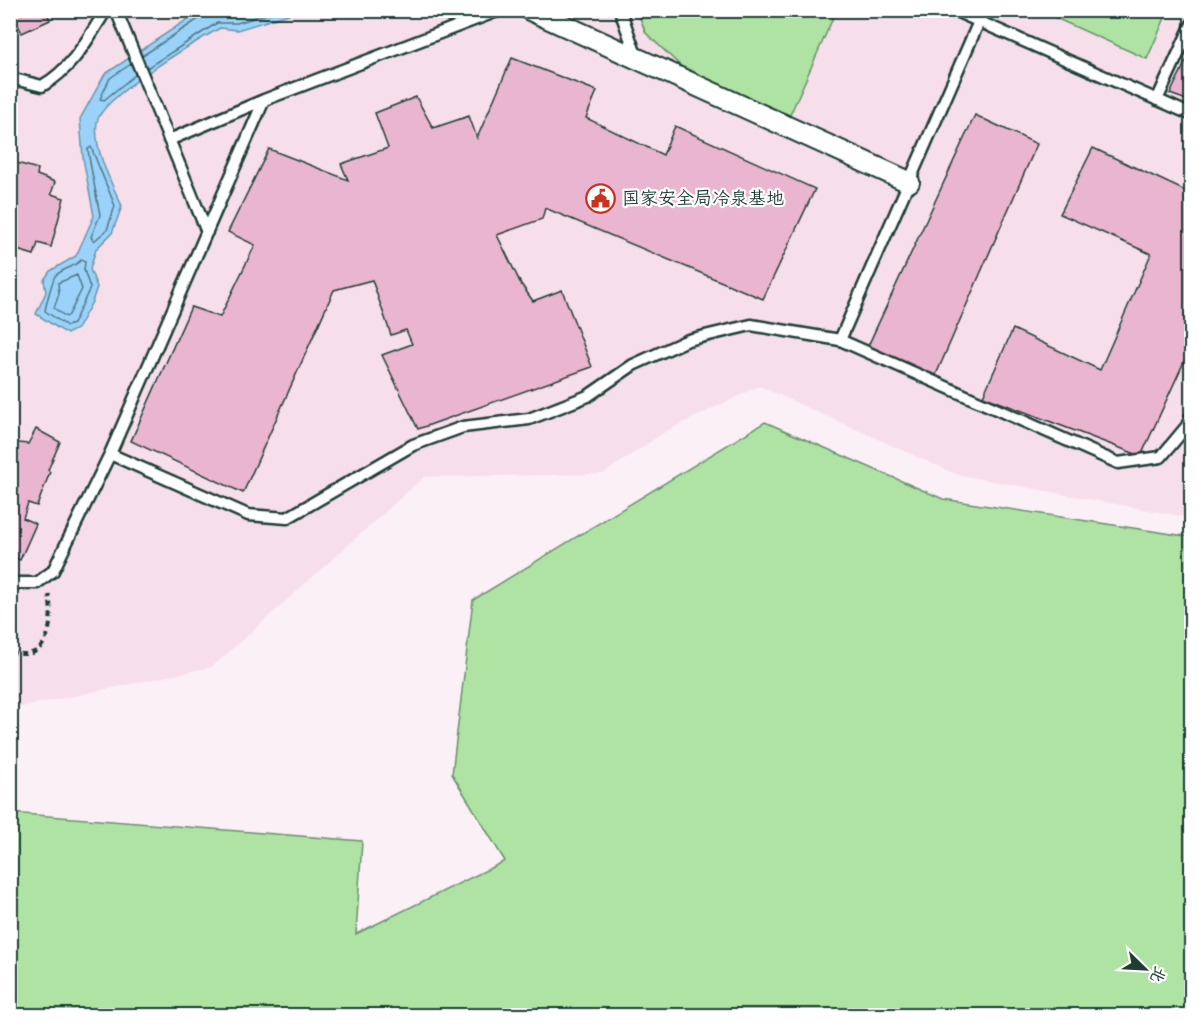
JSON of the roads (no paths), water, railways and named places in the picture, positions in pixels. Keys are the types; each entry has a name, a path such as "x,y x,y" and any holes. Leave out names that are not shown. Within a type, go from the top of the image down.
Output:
{"street":[{"path":"530,10 909,182"}],"lane":[{"path":"10,78 42,86 61,75 75,60 106,10"},
{"path":"116,10 207,232"},
{"path":"169,140 264,100 500,10"},
{"path":"620,10 638,59"},
{"path":"953,10 1191,115"},
{"path":"840,340 984,10"},
{"path":"1157,100 1191,24"},
{"path":"10,583 37,583 53,571 110,454 264,100"},
{"path":"110,454 248,515 287,518 413,445 463,427 529,419 588,396 633,365 688,340 751,325 840,340 1118,463 1161,457 1187,426 1191,414"}],"water":[{"path":"200,11 292,11 289,14 237,30 220,28 131,85 102,111 96,132 100,154 122,206 112,233 96,249 90,269 97,287 92,302 77,329 67,334 36,314 46,292 44,280 50,271 76,256 94,216 83,158 80,119 105,74"}],"place":[{"name":"国家安全局冷泉基地","path":"601,198"}]}
